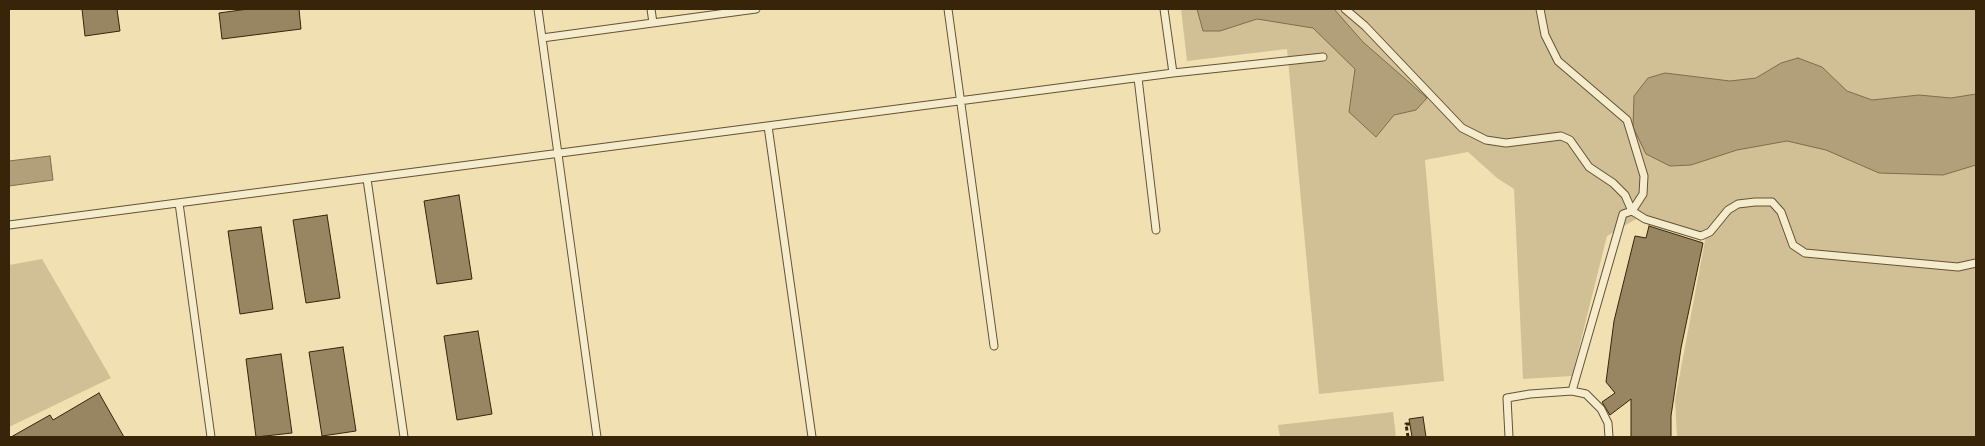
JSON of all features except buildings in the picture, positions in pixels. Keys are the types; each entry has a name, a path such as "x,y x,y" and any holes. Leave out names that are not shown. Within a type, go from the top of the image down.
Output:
{"lane":[{"path":"538,9 597,437"},
{"path":"651,9 653,23"},
{"path":"542,38 733,10 756,9"},
{"path":"948,9 994,346"},
{"path":"1164,9 1173,72"},
{"path":"1345,9 1365,26 1462,128 1486,140 1506,143 1561,136 1570,140 1589,167 1613,183 1624,196 1632,211 1645,219 1701,236 1710,232 1728,210 1738,204 1772,202 1781,212 1793,245 1805,253 1958,267 1976,263"},
{"path":"1540,9 1545,35 1558,61 1627,120 1644,176 1642,194 1632,211 1623,214 1572,391"},
{"path":"9,225 1173,72 1323,57"},
{"path":"1138,78 1156,230"},
{"path":"768,126 812,437"},
{"path":"367,178 404,437"},
{"path":"178,203 211,437"},
{"path":"1509,437 1507,398 1530,394 1572,391 1586,394 1604,413 1608,423 1609,437"}],"path":[{"path":"1408,437 1406,424 1410,424"}],"shaded area":[{"path":"1181,9 1976,9 1976,437 1677,437 1675,400 1706,235 1641,216 1607,236 1572,376 1523,379 1514,189 1497,178 1468,152 1425,160 1444,381 1319,394 1287,49 1187,61"},
{"path":"1197,9 1334,9 1363,42 1427,98 1416,110 1394,115 1376,137 1349,112 1355,69 1313,28 1257,19 1220,31 1203,31"},
{"path":"1798,58 1822,67 1847,91 1872,100 1919,95 1951,98 1976,94 1976,165 1943,175 1879,173 1826,150 1787,141 1737,150 1691,165 1670,166 1646,154 1633,127 1634,96 1648,78 1665,73 1730,81 1756,78 1781,63"},
{"path":"50,156 53,180 9,186 9,161"},
{"path":"42,259 111,378 9,427 9,265"},
{"path":"1393,412 1396,437 1280,437 1278,425"}]}
